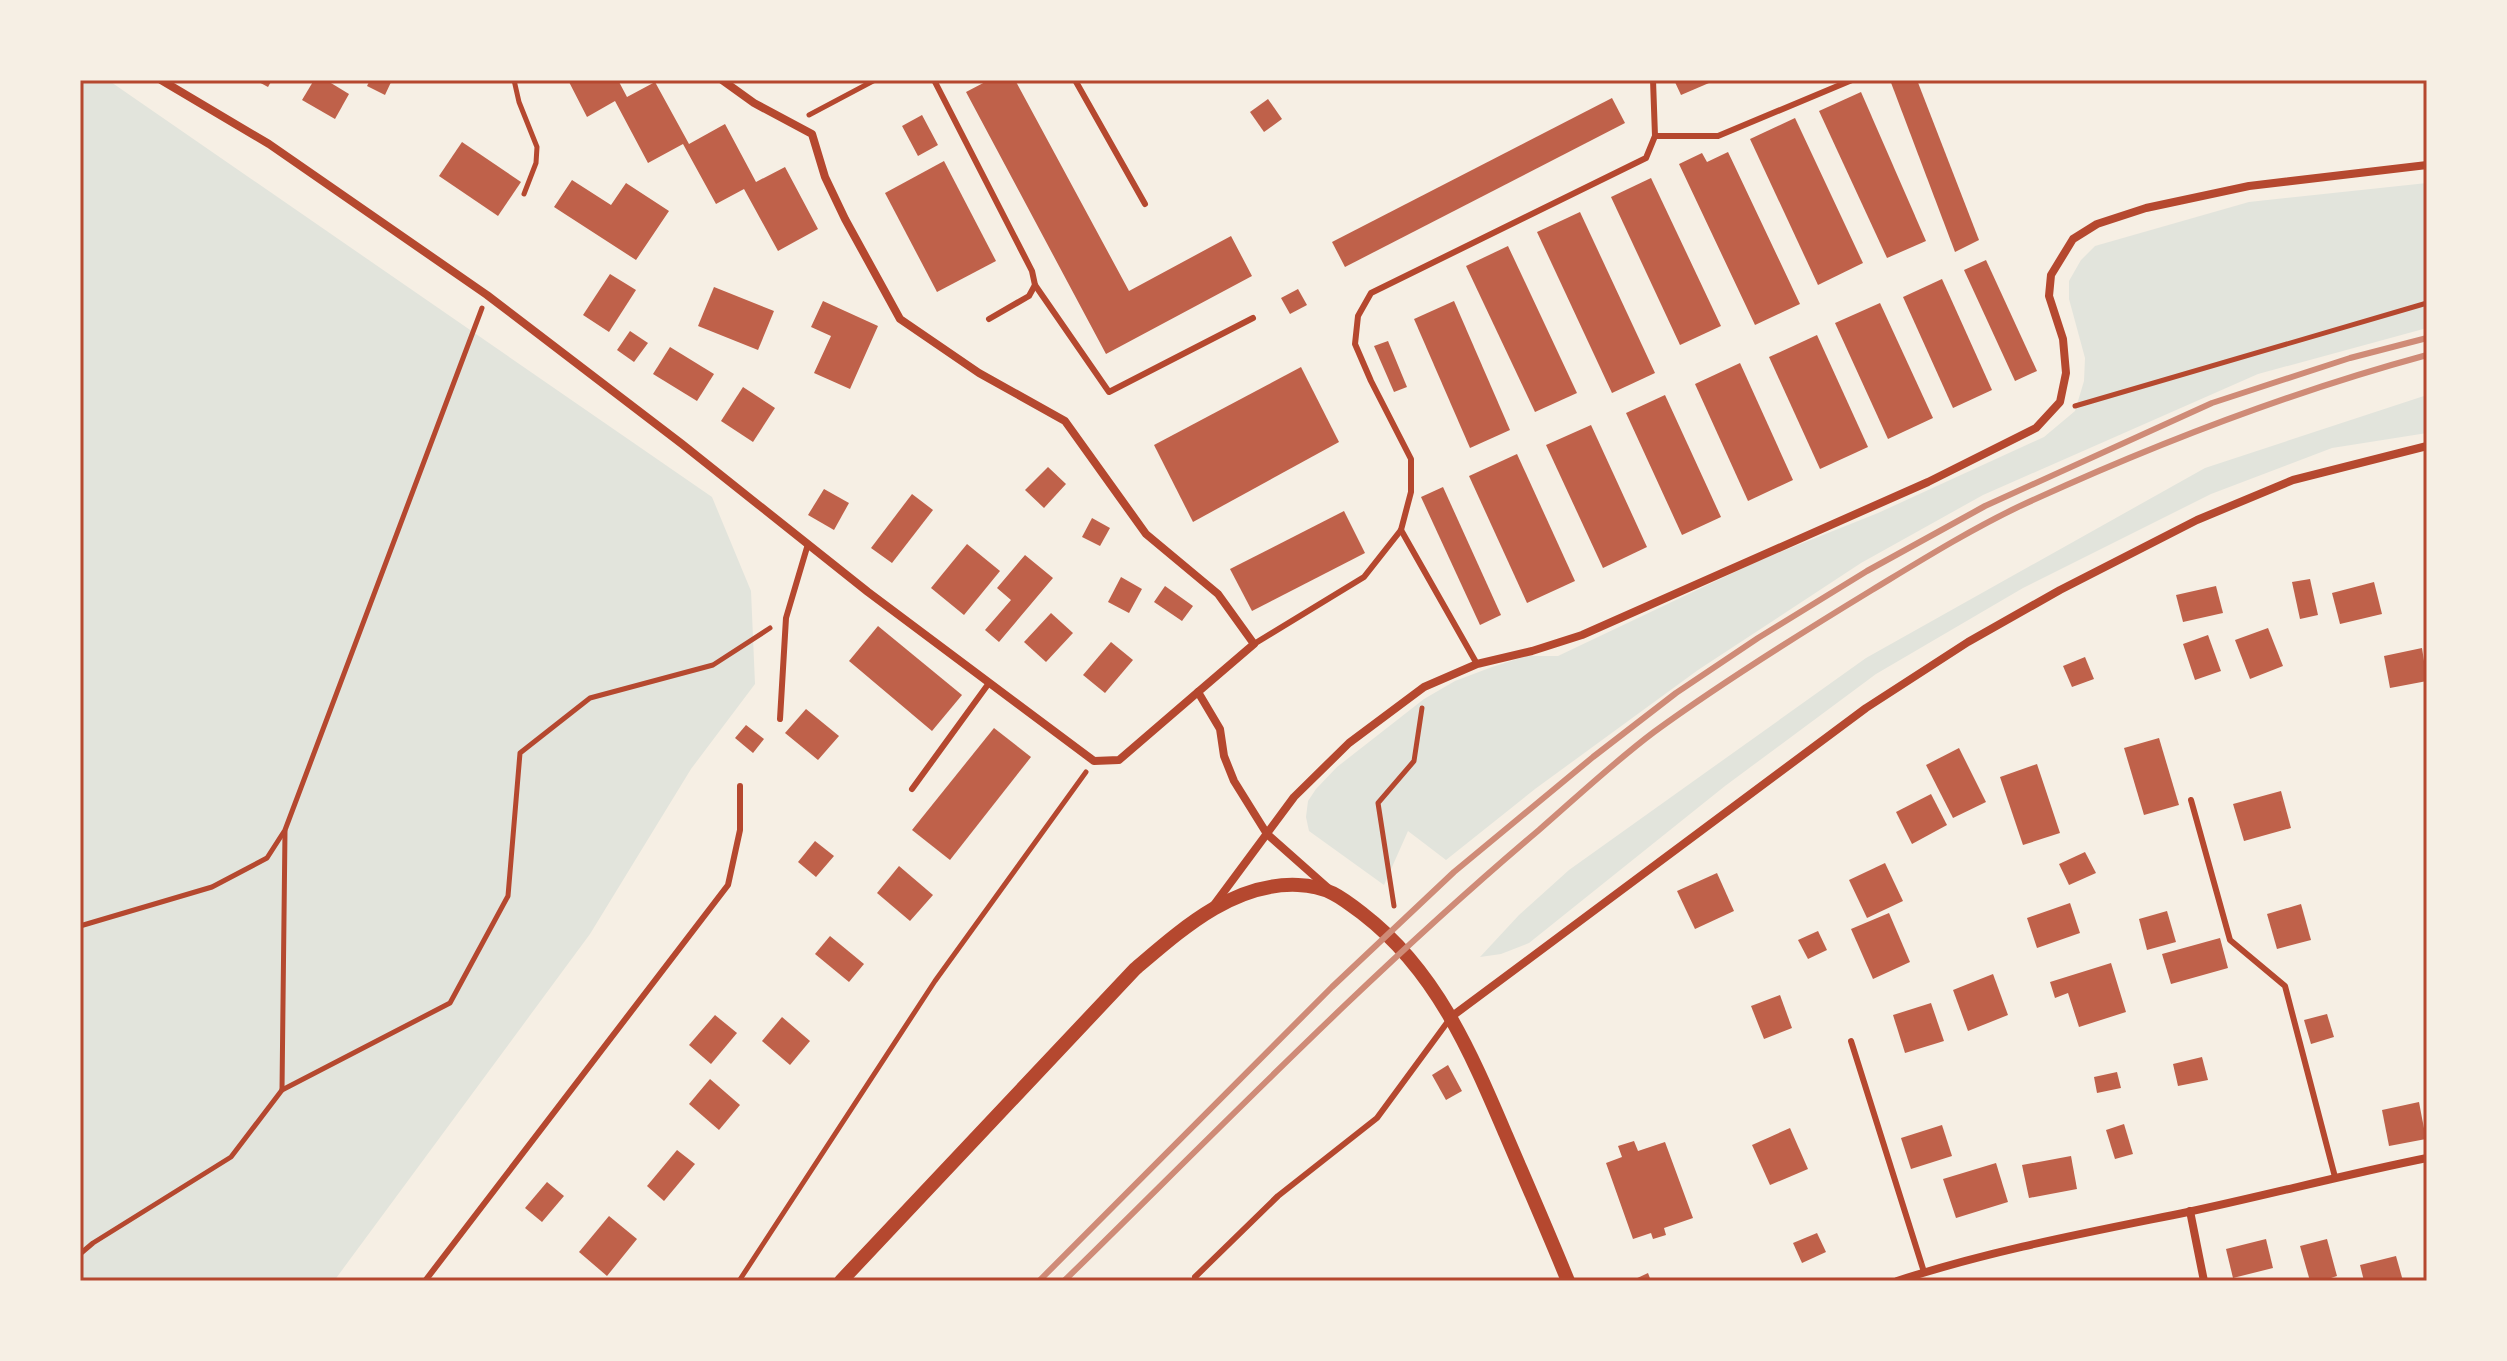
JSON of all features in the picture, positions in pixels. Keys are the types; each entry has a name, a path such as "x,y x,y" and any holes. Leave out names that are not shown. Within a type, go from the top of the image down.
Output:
{"street":[{"path":"161,80 269,144 487,295 1094,761 1119,760 1254,644 1218,594 1146,534 1065,421 979,373 900,319 825,177 812,134 754,103 722,80"},
{"path":"1210,910 1294,797 1349,743 1424,687 1477,664 1582,635 1928,482 2036,428 2060,402 2066,373 2063,339 2049,296 2051,275 2073,239 2097,224 2146,208 2249,186 2427,165"},
{"path":"1451,1017 1866,708 1968,642 2060,590 2197,520 2293,480 2427,446"},
{"path":"1198,692 1220,729 1224,756 1234,781 1267,834 1371,921 1416,965 1432,986 1480,1073 1568,1281"},
{"path":"841,1281 1135,969 1186,926 1210,910 1269,888 1298,885 1331,890"},
{"path":"1897,1281 2097,1229 2427,1158"},
{"path":"2190,1211 2204,1281"}],"lane":[{"path":"934,80 1032,271 1035,285 1109,392 1253,318"},
{"path":"1075,80 1145,204"},
{"path":"1254,644 1364,577 1401,530 1411,492 1411,459 1355,344 1358,316 1371,293 1646,158 1655,136 1653,80"},
{"path":"1655,136 1718,136 1852,80"},
{"path":"989,319 1029,296 1035,285"},
{"path":"1401,530 1477,664"},
{"path":"780,719 786,618 808,544"},
{"path":"912,789 989,683"},
{"path":"425,1281 728,885 740,830 740,786"},
{"path":"2191,800 2230,940 2285,986 2335,1177"},
{"path":"1195,1277 1278,1196 1377,1118 1451,1017"},
{"path":"1851,1041 1924,1272"}],"path":[{"path":"514,80 519,102 537,147 536,163 524,194"},
{"path":"792,123 875,80"},
{"path":"80,926 212,887 267,858 285,830 487,295"},
{"path":"2049,414 2427,303"},
{"path":"80,1254 231,1157 282,1090 450,1003 508,896 520,753 590,698 713,665 786,618"},
{"path":"1394,906 1378,803 1414,761 1424,699"},
{"path":"739,1281 935,981 1094,761"},
{"path":"282,1090 285,830"}],"shaded area":[{"path":"80,80 108,80 712,497 751,591 755,684 691,769 590,934 334,1281 80,1281"},
{"path":"2427,183 2427,328 2258,374 1983,495 1861,563 1698,670 1535,789 1446,860 1408,831 1384,885 1309,831 1306,817 1308,801 1337,767 1424,699 1455,681 1527,656 1558,656 1758,561 1878,513 2044,437 2075,411 2084,381 2085,358 2069,299 2069,281 2081,260 2095,246 2249,202"},
{"path":"2427,395 2427,433 2332,448 2211,494 2023,588 1876,674 1725,786 1529,943 1501,954 1480,957 1519,915 1569,870 1866,658 2205,468"}],"building":[{"path":"255,80 272,80 268,87"},
{"path":"314,80 326,80 349,94 335,119 302,100"},
{"path":"370,80 392,80 385,95 367,86"},
{"path":"568,80 618,80 627,97 655,82 689,144 725,124 756,182 785,167 818,229 778,251 744,189 716,204 683,144 648,163 615,101 587,117"},
{"path":"989,80 1015,80 1129,291 1231,236 1252,276 1106,354 966,92"},
{"path":"1674,80 1716,80 1681,95"},
{"path":"1890,80 1917,80 1979,240 1955,252"},
{"path":"1861,92 1926,241 1887,258 1819,111"},
{"path":"1612,98 1625,123 1345,267 1332,242"},
{"path":"1268,99 1282,119 1264,132 1250,112"},
{"path":"922,115 938,145 918,156 902,126"},
{"path":"1795,118 1863,263 1818,285 1750,139"},
{"path":"462,142 521,182 498,216 439,176"},
{"path":"1728,152 1800,304 1755,325 1679,164 1702,153 1707,162"},
{"path":"944,161 996,261 937,292 885,193"},
{"path":"1651,178 1721,326 1680,345 1611,197"},
{"path":"572,180 611,205 626,183 669,211 636,260 554,207"},
{"path":"1580,212 1655,373 1612,393 1537,232"},
{"path":"1508,246 1577,393 1535,412 1466,266"},
{"path":"1986,260 2037,371 2015,381 1964,270"},
{"path":"610,274 636,290 609,332 583,315"},
{"path":"1942,279 1992,390 1953,408 1903,297"},
{"path":"714,287 774,311 758,350 698,326"},
{"path":"1298,289 1307,305 1290,314 1281,298"},
{"path":"823,301 878,326 850,389 814,373 831,336 811,327"},
{"path":"1454,301 1510,430 1470,448 1414,319"},
{"path":"1880,303 1933,418 1888,439 1835,323"},
{"path":"630,331 648,343 634,362 617,350"},
{"path":"1817,335 1868,447 1820,469 1769,357"},
{"path":"1388,341 1407,387 1394,392 1374,346"},
{"path":"670,347 714,374 697,401 653,374"},
{"path":"1740,363 1793,480 1748,501 1695,384"},
{"path":"1301,367 1339,442 1193,522 1154,445"},
{"path":"743,387 775,408 753,442 721,421"},
{"path":"1665,395 1721,517 1682,535 1626,413"},
{"path":"1591,425 1647,547 1603,568 1546,445"},
{"path":"1517,454 1575,581 1527,603 1469,476"},
{"path":"1048,467 1066,484 1044,508 1025,490"},
{"path":"1443,487 1501,615 1480,625 1421,497"},
{"path":"824,489 849,503 834,530 808,515"},
{"path":"912,494 933,510 892,563 871,548"},
{"path":"1344,511 1365,553 1252,611 1230,569"},
{"path":"1092,518 1110,528 1100,546 1082,537"},
{"path":"967,544 1000,571 964,615 931,588"},
{"path":"1025,555 1053,578 999,642 985,630 1011,600 997,588"},
{"path":"1121,577 1142,589 1129,613 1108,602"},
{"path":"2310,579 2318,615 2300,619 2292,582"},
{"path":"2374,582 2382,614 2340,624 2332,593"},
{"path":"1165,586 1193,606 1182,621 1154,602"},
{"path":"2216,586 2223,613 2183,622 2176,595"},
{"path":"1051,613 1073,633 1046,662 1024,642"},
{"path":"878,626 962,695 932,731 849,661"},
{"path":"2268,628 2283,666 2250,679 2235,640"},
{"path":"2208,635 2221,671 2195,680 2183,644"},
{"path":"1111,642 1133,660 1105,693 1083,675"},
{"path":"2422,648 2427,681 2390,688 2384,656"},
{"path":"2085,657 2094,679 2072,687 2063,666"},
{"path":"806,709 839,736 818,760 785,733"},
{"path":"746,725 764,739 753,753 735,738"},
{"path":"994,728 1031,757 950,860 912,830"},
{"path":"2159,738 2179,805 2144,815 2124,748"},
{"path":"1959,748 1986,802 1953,818 1926,765"},
{"path":"2037,764 2060,833 2023,845 2000,777"},
{"path":"2281,791 2291,828 2244,841 2233,804"},
{"path":"1931,794 1947,825 1912,844 1896,812"},
{"path":"815,841 834,856 816,877 798,862"},
{"path":"2085,852 2096,873 2069,885 2059,864"},
{"path":"1885,863 1903,901 1867,918 1849,880"},
{"path":"899,866 933,895 910,921 877,893"},
{"path":"1717,873 1734,911 1695,929 1677,891"},
{"path":"2070,903 2080,933 2037,948 2027,918"},
{"path":"2301,904 2311,940 2277,949 2267,914"},
{"path":"2167,911 2176,942 2147,950 2139,919"},
{"path":"1889,913 1910,962 1873,979 1851,929"},
{"path":"1818,931 1827,950 1808,959 1798,940"},
{"path":"830,936 864,964 849,982 815,954"},
{"path":"2220,938 2228,968 2171,984 2162,954"},
{"path":"2111,963 2126,1012 2079,1027 2068,993 2055,998 2050,982"},
{"path":"1993,974 2008,1015 1968,1031 1953,990"},
{"path":"1780,995 1792,1028 1764,1039 1751,1006"},
{"path":"1931,1003 1944,1041 1905,1053 1893,1015"},
{"path":"2327,1014 2334,1037 2311,1044 2304,1020"},
{"path":"715,1015 737,1033 711,1064 689,1045"},
{"path":"782,1017 810,1041 790,1065 762,1041"},
{"path":"2202,1057 2208,1080 2178,1086 2173,1064"},
{"path":"1448,1065 1462,1091 1446,1100 1432,1075"},
{"path":"2117,1072 2121,1088 2097,1093 2094,1077"},
{"path":"710,1079 740,1105 719,1130 689,1104"},
{"path":"2419,1102 2426,1139 2389,1146 2382,1110"},
{"path":"2124,1124 2133,1154 2115,1159 2106,1130"},
{"path":"1942,1125 1952,1156 1911,1169 1901,1138"},
{"path":"1790,1128 1808,1169 1770,1185 1752,1145"},
{"path":"1634,1141 1638,1151 1665,1142 1693,1218 1664,1228 1666,1235 1653,1239 1651,1233 1633,1239 1606,1163 1622,1157 1618,1146"},
{"path":"677,1150 695,1164 664,1201 647,1186"},
{"path":"2071,1156 2077,1189 2029,1198 2022,1165"},
{"path":"1996,1163 2008,1202 1956,1218 1943,1179"},
{"path":"547,1182 564,1196 542,1222 525,1208"},
{"path":"609,1216 637,1239 607,1276 579,1252"},
{"path":"1817,1233 1826,1252 1802,1263 1793,1243"},
{"path":"2266,1239 2273,1268 2233,1278 2226,1249"},
{"path":"2327,1239 2337,1276 2310,1281 2300,1246"},
{"path":"2396,1256 2403,1281 2364,1281 2360,1265"},
{"path":"1648,1273 1651,1281 1631,1281"}],"railway":[{"path":"1039,1281 1332,987 1454,872 1676,693 1867,571 1985,506 2212,403 2350,358 2427,338"},
{"path":"1064,1281 1416,938 1624,755 1707,695 1908,568 2018,507 2220,422 2323,386 2427,355"}]}
